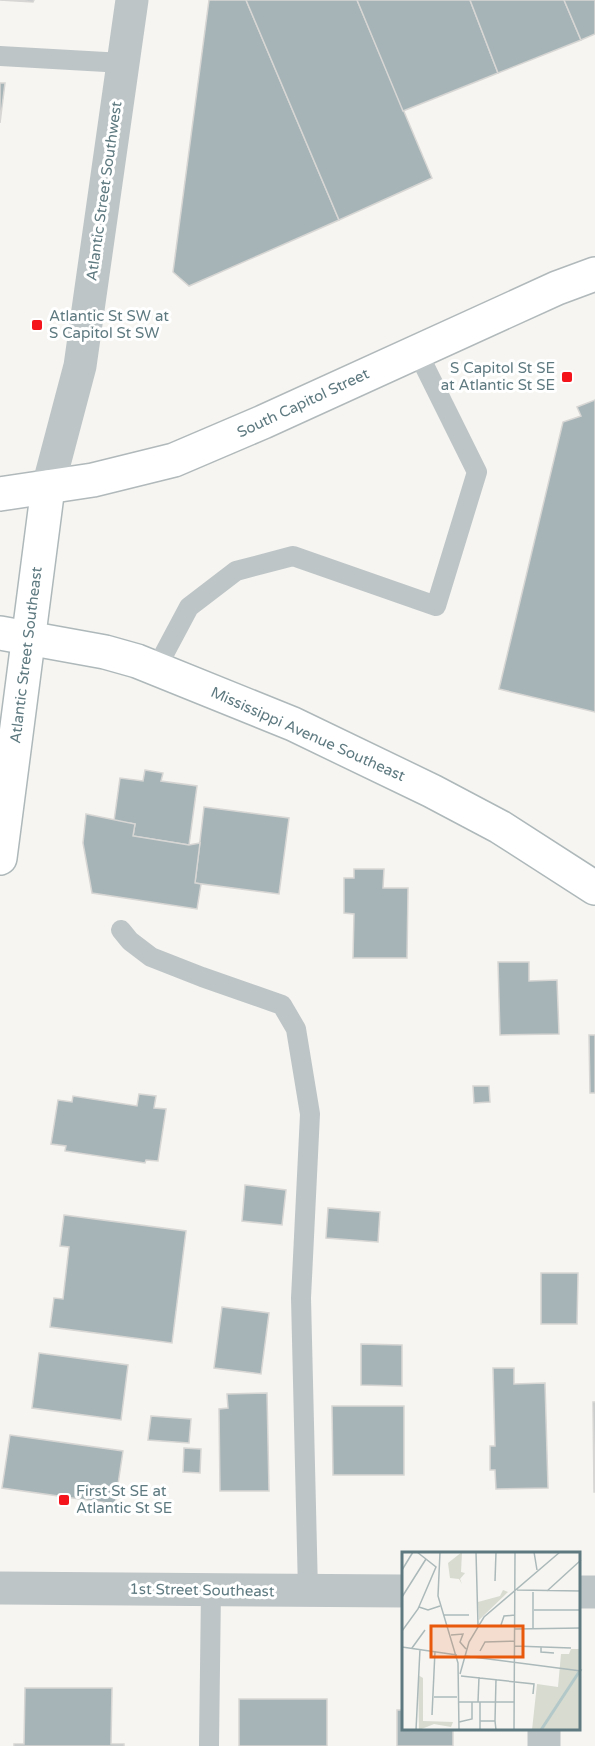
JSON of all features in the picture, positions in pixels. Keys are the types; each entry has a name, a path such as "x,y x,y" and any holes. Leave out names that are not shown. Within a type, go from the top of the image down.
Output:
{"main road":[{"name":"South Capitol Street","path":"0,494 93,480 174,460 557,288 595,274"},
{"name":"Atlantic Street Southeast","path":"0,858 14,636 48,487"},
{"name":"Mississippi Avenue Southeast","path":"14,636 105,652 137,661 293,724 398,774 500,827 595,888"}],"street":[{"name":"Atlantic Street Southwest","path":"48,487 80,366 132,0"},
{"name":"1st Street Southeast","path":"0,1588 402,1591"}],"lane":[{"path":"0,56 123,63"},
{"path":"156,669 189,607 236,572 293,556 436,606 477,472 417,351"},
{"path":"121,930 130,941 151,957 282,1005 296,1029 310,1114 301,1298 308,1591"},
{"path":"209,1746 211,1589"}],"building":[{"path":"0,0 34,0 33,2"},
{"path":"209,0 246,0 339,220 189,286 173,272"},
{"path":"246,0 357,0 432,178 339,220"},
{"path":"357,0 470,0 498,73 403,111"},
{"path":"470,0 564,0 581,40 498,73"},
{"path":"564,0 595,0 595,34 581,40"},
{"path":"0,83 5,83 0,123"},
{"path":"595,400 595,712 499,689 563,422 581,416 577,407"},
{"path":"145,770 163,773 161,781 197,786 189,845 133,836 135,824 114,821 120,778 143,781"},
{"path":"204,807 289,818 279,894 195,883"},
{"path":"86,814 135,824 133,836 189,845 200,843 195,883 201,884 197,909 92,893 83,843"},
{"path":"354,869 384,869 383,888 408,888 407,958 353,958 354,914 344,913 344,878 354,878"},
{"path":"498,962 529,962 529,981 557,980 559,1034 500,1035"},
{"path":"589,1035 595,1035 595,1093 590,1093"},
{"path":"473,1086 489,1086 490,1102 474,1103"},
{"path":"139,1094 156,1096 154,1108 166,1109 158,1161 146,1160 145,1163 65,1151 66,1146 51,1144 58,1100 72,1102 73,1096 137,1106"},
{"path":"245,1185 286,1190 282,1225 242,1221"},
{"path":"328,1208 380,1212 378,1242 326,1238"},
{"path":"64,1215 186,1231 172,1343 50,1327 54,1298 63,1299 69,1247 60,1246"},
{"path":"541,1273 578,1273 577,1324 541,1324"},
{"path":"222,1307 269,1313 261,1374 214,1368"},
{"path":"361,1344 402,1345 402,1386 361,1385"},
{"path":"39,1353 128,1365 121,1420 32,1408"},
{"path":"493,1368 514,1368 514,1384 545,1383 548,1488 496,1489 495,1470 490,1470 490,1446 495,1446"},
{"path":"267,1393 269,1491 220,1491 219,1409 228,1408 227,1394"},
{"path":"593,1402 595,1402 595,1492 594,1492"},
{"path":"332,1406 404,1406 404,1475 333,1475"},
{"path":"151,1416 191,1419 189,1443 148,1440"},
{"path":"10,1435 123,1451 115,1504 2,1488"},
{"path":"184,1448 201,1449 200,1473 183,1472"},
{"path":"25,1688 112,1688 111,1744 124,1744 124,1746 14,1746 14,1744 24,1744"},
{"path":"239,1699 327,1699 327,1746 239,1746"},
{"path":"397,1710 402,1710 402,1731 453,1731 453,1746 397,1746"}],"place":[{"name":"Atlantic St SW at S Capitol St SW","path":"37,325"},
{"name":"S Capitol St SE at Atlantic St SE","path":"567,377"},
{"name":"First St SE at Atlantic St SE","path":"64,1500"}]}
